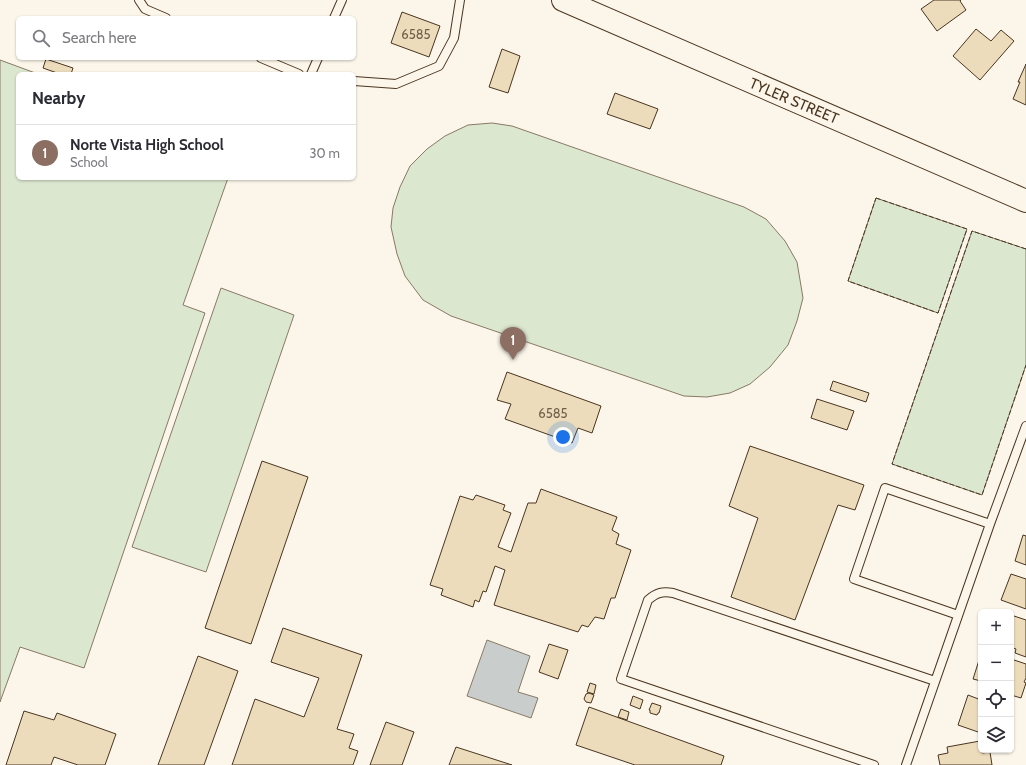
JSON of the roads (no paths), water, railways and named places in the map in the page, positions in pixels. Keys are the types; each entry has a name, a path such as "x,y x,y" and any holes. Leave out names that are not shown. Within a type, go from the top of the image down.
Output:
{"main road":[{"name":"TYLER STREET","path":"563,0 1026,201"}],"lane":[{"path":"139,0 145,9 161,16"},
{"path":"335,16 342,0"},
{"path":"356,81 396,84 439,66 454,38 460,0"},
{"path":"266,60 294,72"},
{"path":"312,72 317,60"},
{"path":"906,765 990,524 1026,426"},
{"path":"958,615 854,579 880,503 886,488 990,524"},
{"path":"874,765 621,679 648,600 655,594 664,592 673,593 935,681"}],"place":[{"name":"Norte Vista High School","path":"513,360"}]}
